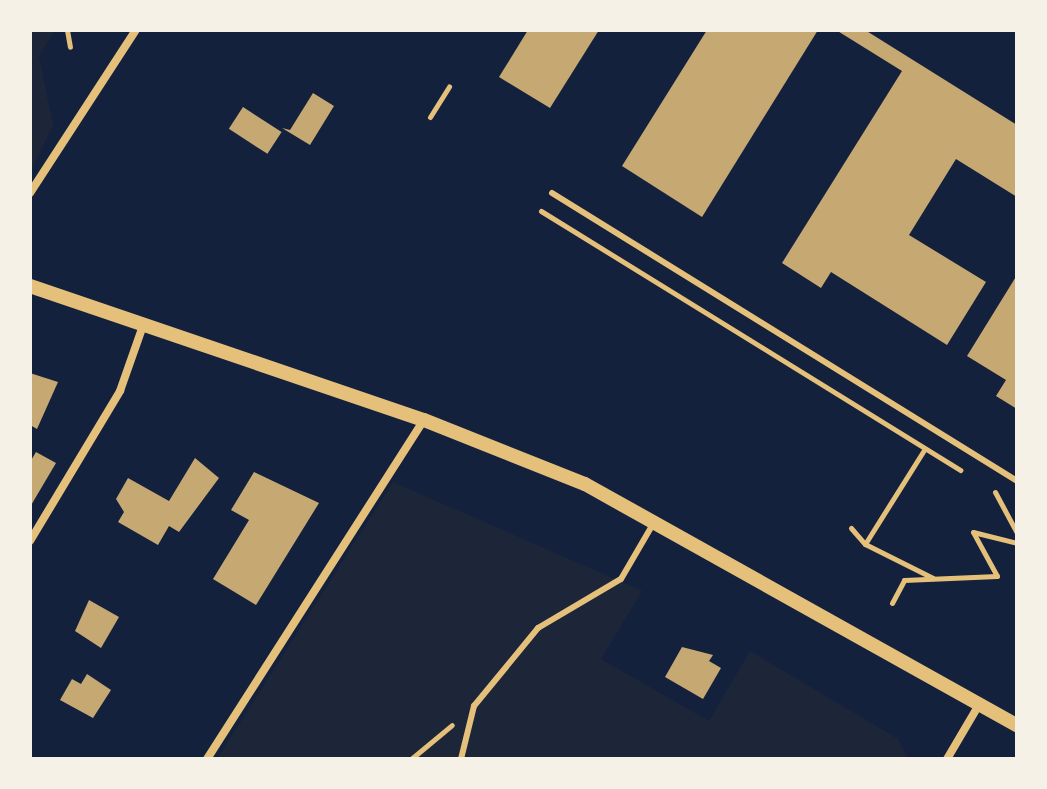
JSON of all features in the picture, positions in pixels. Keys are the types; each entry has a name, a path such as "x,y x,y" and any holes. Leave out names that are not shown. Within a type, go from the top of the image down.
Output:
{"street":[{"path":"30,193 136,30"},
{"path":"30,286 424,420 656,518 1017,725"},
{"path":"30,541 120,391 144,323"},
{"path":"207,759 424,420"},
{"path":"947,759 980,703"}],"lane":[{"path":"552,193 1017,481"},
{"path":"461,759 474,706 538,628 621,579 656,518"}],"path":[{"path":"67,30 70,47"},
{"path":"430,117 449,87"},
{"path":"541,211 960,470"},
{"path":"865,544 924,450"},
{"path":"995,492 1017,533"},
{"path":"851,528 865,544 934,579"},
{"path":"892,603 904,580 997,576 973,532 1017,543"},
{"path":"411,759 474,706"}],"shaded area":[{"path":"30,30 55,30 39,56 53,125 30,173"},
{"path":"393,482 642,591 601,659 709,721 750,651 898,739 908,759 217,759"}],"building":[{"path":"528,30 599,30 550,108 499,77"},
{"path":"707,30 818,30 702,217 622,166"},
{"path":"836,30 865,30 1017,125 1017,197 956,159 909,235 986,282 947,345 831,272 821,288 782,263 902,71"},
{"path":"313,93 334,106 310,145 282,128 290,130"},
{"path":"243,107 282,132 267,154 229,129"},
{"path":"1017,275 1017,409 996,396 1006,380 967,356"},
{"path":"30,373 58,382 37,429 30,425"},
{"path":"36,452 56,463 30,507 30,462"},
{"path":"195,458 219,478 179,532 169,526 158,545 118,522 124,512 116,499 128,478 169,501"},
{"path":"254,472 319,503 256,605 213,579 249,520 231,510"},
{"path":"89,600 119,617 101,648 75,631"},
{"path":"682,647 713,655 709,661 721,668 703,699 665,677"},
{"path":"87,674 111,690 93,718 60,700 72,679 81,684"}]}
